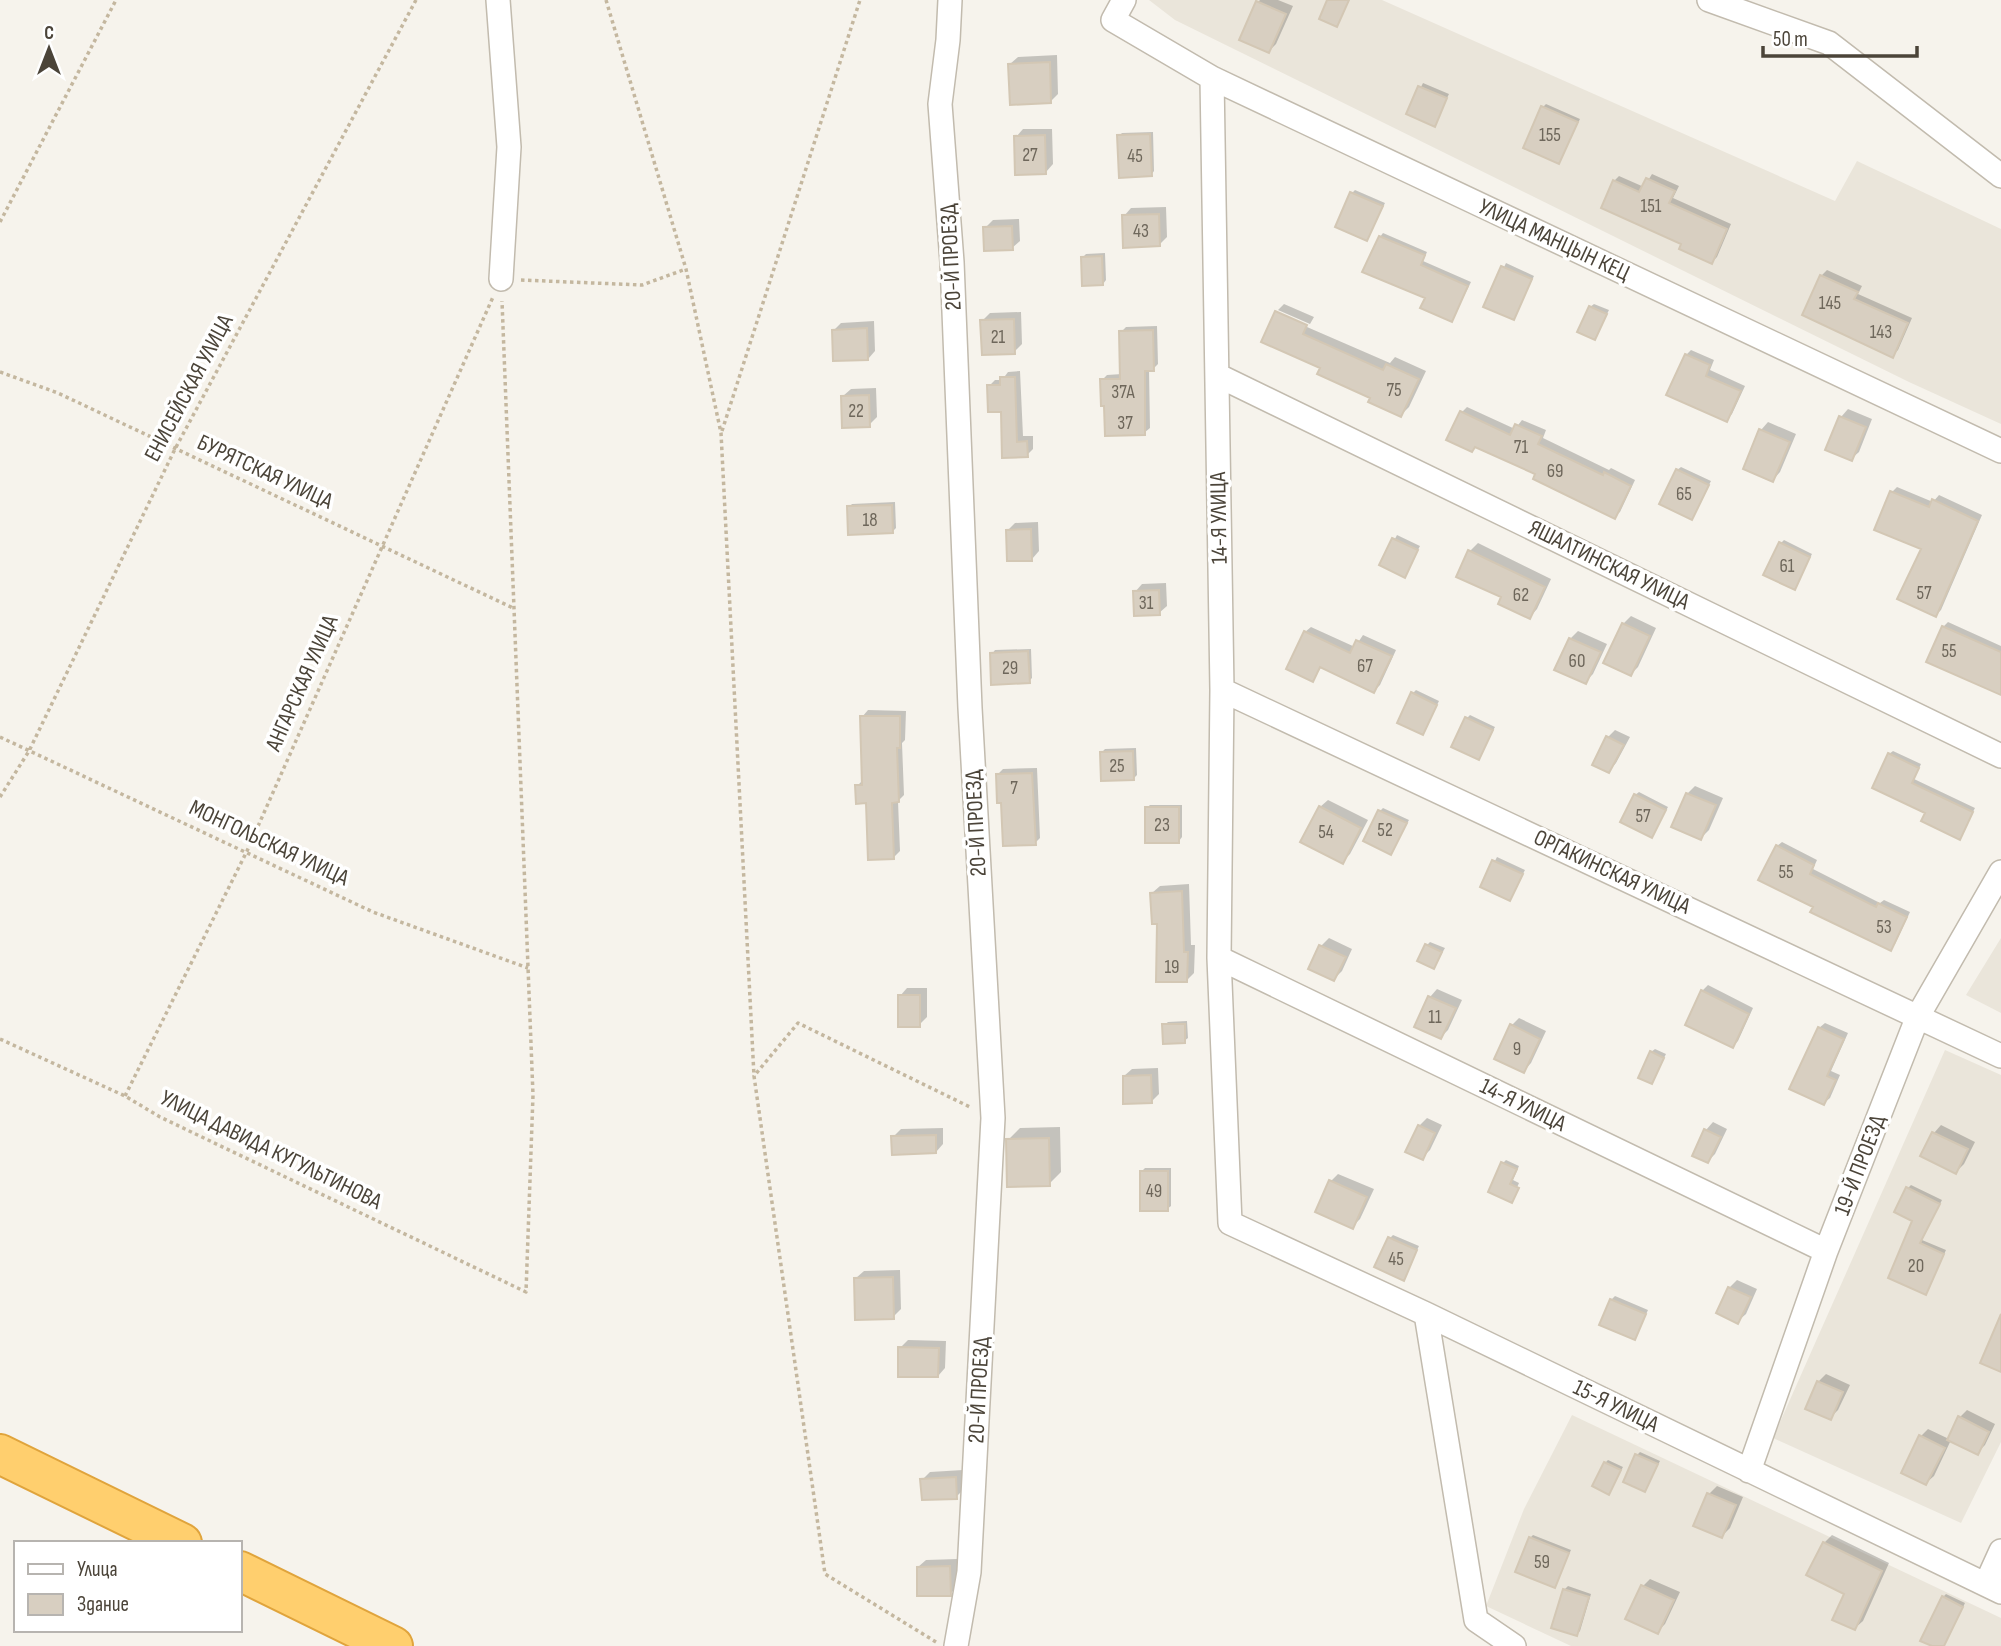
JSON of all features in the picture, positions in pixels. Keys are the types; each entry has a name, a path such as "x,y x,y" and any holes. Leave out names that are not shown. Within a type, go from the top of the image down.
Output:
{"highway":[{"path":"0,1454 178,1541"},
{"path":"242,1572 390,1645"}],"street":[{"path":"498,0 509,147 501,279"},
{"name":"20-Й ПРОЕЗД","path":"950,0 940,104 952,262 970,708 993,1118 969,1572 956,1646"},
{"path":"1709,0 1829,43 2001,176"},
{"name":"УЛИЦА МАНЦЫН КЕЦ","path":"1118,10 1212,78 2001,451"},
{"name":"14-Я УЛИЦА","path":"1212,78 1222,690 1219,958 1230,1223"},
{"name":"ЯШАЛТИНСКАЯ УЛИЦА","path":"1217,374 2001,756"},
{"name":"ОРГАКИНСКАЯ УЛИЦА","path":"1222,690 2001,1056"},
{"name":"19-Й ПРОЕЗД","path":"1749,1471 1826,1251 1918,1016 2001,872"},
{"name":"14-Я УЛИЦА","path":"1219,958 1826,1251"},
{"name":"15-Я УЛИЦА","path":"1230,1223 1426,1314 1993,1588"},
{"path":"1426,1314 1476,1620 1514,1646"},
{"path":"1993,1588 2001,1551"}],"path":[{"path":"0,222 116,0"},
{"name":"ЕНИСЕЙСКАЯ УЛИЦА","path":"0,797 29,751 175,449 416,0"},
{"path":"606,0 686,269 721,433 754,1076 825,1574 943,1646"},
{"path":"721,433 860,0"},
{"path":"528,968 501,279 642,285 686,269"},
{"name":"АНГАРСКАЯ УЛИЦА","path":"125,1096 247,851 501,279"},
{"name":"БУРЯТСКАЯ УЛИЦА","path":"0,372 58,393 514,608"},
{"name":"МОНГОЛЬСКАЯ УЛИЦА","path":"0,737 373,912 528,968"},
{"name":"УЛИЦА ДАВИДА КУГУЛЬТИНОВА","path":"0,1039 125,1096 160,1117 526,1292 533,1095 528,968"},
{"path":"754,1076 798,1023 993,1118"}],"shaded area":[{"path":"1149,0 1382,0 1835,201 1857,161 2001,229 2001,424 1909,382 1175,20"},
{"path":"2001,938 2001,1013 1966,995"},
{"path":"1945,1050 2001,1075 2001,1442 1961,1523 1773,1438"},
{"path":"1572,1415 2001,1618 2001,1646 1571,1646 1486,1606 1524,1509"}],"building":[{"path":"1327,0 1349,0 1337,27 1319,19"},
{"path":"1256,1 1286,14 1269,53 1239,40"},
{"path":"1050,62 1051,103 1010,105 1008,64"},
{"path":"1418,86 1447,98 1435,127 1406,114"},
{"path":"1541,106 1578,122 1559,164 1523,148"},
{"path":"1150,134 1152,176 1119,178 1117,135"},
{"path":"1045,135 1046,174 1015,175 1014,136"},
{"path":"1646,178 1675,191 1669,203 1727,229 1712,264 1679,249 1681,244 1601,208 1613,180 1639,192"},
{"path":"1350,192 1383,206 1367,241 1335,227"},
{"path":"1159,214 1160,246 1123,248 1122,215"},
{"path":"1012,226 1013,250 984,251 983,227"},
{"path":"1379,236 1425,255 1421,265 1468,286 1452,322 1420,308 1425,298 1362,272"},
{"path":"1102,256 1103,285 1082,286 1081,257"},
{"path":"1501,266 1532,279 1514,320 1483,307"},
{"path":"1820,275 1858,292 1854,299 1908,323 1893,358 1802,315"},
{"path":"1589,306 1607,314 1595,340 1577,332"},
{"path":"1275,311 1307,325 1303,334 1383,370 1386,364 1419,379 1401,417 1368,402 1370,398 1317,374 1320,368 1261,342"},
{"path":"1014,319 1015,354 982,355 980,320"},
{"path":"867,328 868,360 833,361 832,330"},
{"path":"1153,330 1154,371 1145,371 1145,435 1105,436 1100,379 1120,379 1119,331"},
{"path":"1685,354 1710,365 1706,376 1741,391 1727,422 1666,395"},
{"path":"1000,377 1015,377 1017,442 1027,441 1028,457 1002,458 1001,412 988,412 987,385 1000,385"},
{"path":"869,395 870,427 842,428 841,396"},
{"path":"1460,411 1510,435 1515,424 1542,436 1538,444 1631,486 1615,519 1533,479 1535,474 1475,447 1472,452 1446,440"},
{"path":"1839,416 1866,427 1852,461 1825,450"},
{"path":"1759,429 1790,442 1773,482 1743,469"},
{"path":"1676,469 1709,485 1692,520 1659,504"},
{"path":"1890,491 1929,507 1932,499 1978,521 1936,617 1897,599 1921,549 1874,530"},
{"path":"892,505 893,533 848,535 847,506"},
{"path":"1031,529 1032,561 1007,561 1006,530"},
{"path":"1392,538 1418,550 1405,578 1379,565"},
{"path":"1779,542 1810,557 1795,590 1763,575"},
{"path":"1468,550 1545,587 1530,619 1498,604 1501,597 1456,577"},
{"path":"1159,590 1160,615 1134,616 1133,591"},
{"path":"1622,623 1650,636 1631,676 1603,663"},
{"path":"1942,626 2001,652 2001,695 1926,662"},
{"path":"1304,631 1350,653 1356,640 1392,656 1374,693 1320,667 1313,682 1286,669"},
{"path":"1569,638 1601,652 1586,684 1554,670"},
{"path":"1028,651 1030,683 991,685 990,653"},
{"path":"1411,692 1437,705 1423,735 1397,723"},
{"path":"860,716 900,716 900,748 897,748 899,802 892,803 894,859 868,860 866,803 856,804 855,785 862,785"},
{"path":"1465,717 1493,730 1479,760 1451,747"},
{"path":"1606,736 1624,745 1609,773 1592,765"},
{"path":"1133,751 1134,780 1101,781 1100,752"},
{"path":"1888,753 1919,768 1912,783 1973,812 1960,840 1921,821 1925,813 1872,788"},
{"path":"1032,773 1036,845 1003,846 1001,803 997,803 996,774"},
{"path":"1686,793 1716,805 1701,840 1671,827"},
{"path":"1634,794 1666,810 1652,838 1620,822"},
{"path":"1319,806 1361,828 1343,864 1300,842"},
{"path":"1145,807 1179,807 1179,843 1145,843"},
{"path":"1378,810 1407,823 1391,855 1363,841"},
{"path":"1776,845 1814,865 1810,874 1876,907 1878,903 1907,917 1891,951 1810,912 1813,907 1758,880"},
{"path":"1492,860 1523,874 1510,901 1480,887"},
{"path":"1182,891 1184,952 1188,952 1187,982 1156,982 1157,924 1152,924 1150,893"},
{"path":"1425,944 1442,952 1434,969 1417,961"},
{"path":"1319,945 1346,957 1334,981 1308,969"},
{"path":"1701,990 1749,1014 1733,1048 1685,1025"},
{"path":"898,995 920,995 920,1027 898,1027"},
{"path":"1428,996 1456,1008 1441,1039 1414,1027"},
{"path":"1162,1024 1185,1024 1185,1043 1163,1044"},
{"path":"1510,1024 1540,1039 1524,1073 1494,1059"},
{"path":"1818,1027 1844,1039 1827,1076 1836,1080 1824,1105 1789,1089"},
{"path":"1650,1051 1664,1058 1652,1084 1638,1078"},
{"path":"1151,1075 1152,1103 1123,1104 1123,1076"},
{"path":"1418,1125 1435,1133 1423,1160 1405,1152"},
{"path":"1704,1129 1721,1137 1708,1163 1692,1156"},
{"path":"1932,1132 1968,1149 1956,1174 1920,1156"},
{"path":"936,1135 936,1153 892,1155 891,1136"},
{"path":"1049,1138 1050,1186 1007,1187 1006,1139"},
{"path":"1501,1162 1517,1169 1510,1184 1519,1188 1512,1203 1488,1192"},
{"path":"1140,1171 1168,1171 1168,1211 1140,1211"},
{"path":"1329,1180 1367,1197 1353,1229 1315,1212"},
{"path":"1906,1187 1940,1204 1920,1243 1944,1254 1926,1295 1888,1278 1912,1221 1894,1212"},
{"path":"1388,1237 1417,1250 1404,1281 1374,1267"},
{"path":"893,1277 894,1319 855,1320 854,1278"},
{"path":"1728,1287 1751,1297 1738,1324 1716,1313"},
{"path":"1610,1299 1646,1314 1635,1340 1599,1325"},
{"path":"2001,1314 2001,1372 1980,1363"},
{"path":"898,1347 939,1348 938,1377 898,1377"},
{"path":"1817,1381 1843,1392 1831,1420 1805,1409"},
{"path":"1958,1416 1989,1432 1978,1455 1947,1440"},
{"path":"1919,1435 1945,1448 1926,1485 1901,1473"},
{"path":"1635,1454 1658,1464 1645,1492 1623,1482"},
{"path":"1604,1462 1621,1470 1609,1495 1592,1486"},
{"path":"956,1477 957,1499 922,1500 920,1479"},
{"path":"1707,1493 1736,1505 1722,1538 1693,1526"},
{"path":"1529,1537 1569,1553 1555,1588 1515,1572"},
{"path":"1823,1542 1882,1571 1855,1630 1832,1620 1844,1594 1806,1575"},
{"path":"950,1566 951,1596 917,1596 917,1567"},
{"path":"1641,1585 1674,1600 1658,1634 1625,1619"},
{"path":"1563,1589 1589,1597 1577,1636 1551,1628"},
{"path":"1942,1596 1963,1607 1944,1646 1932,1646 1920,1641"}]}
